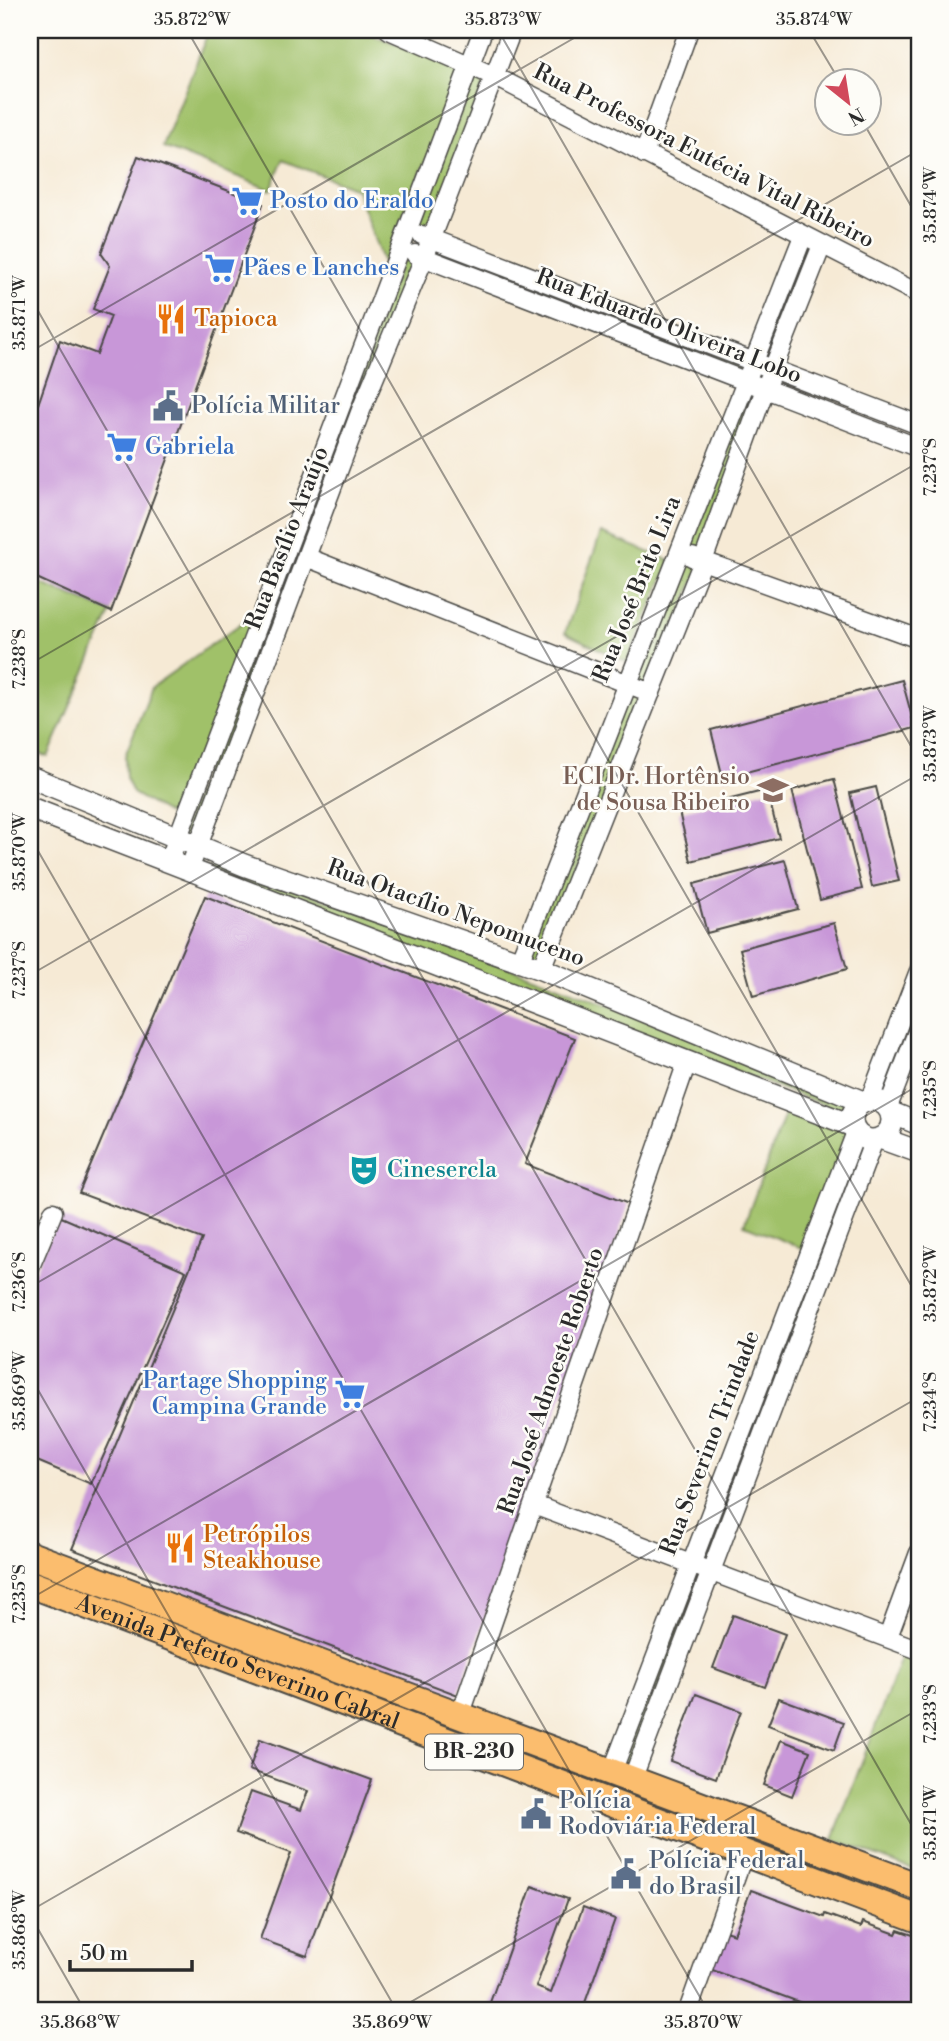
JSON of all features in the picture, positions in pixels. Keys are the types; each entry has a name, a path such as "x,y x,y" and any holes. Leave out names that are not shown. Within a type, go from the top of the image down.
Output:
{"main road":[{"name":"Avenida Prefeito Severino Cabral","path":"30,1555 919,1887"},
{"name":"Avenida Prefeito Severino Cabral","path":"30,1584 919,1920"}],"street":[{"name":"Rua Professora Eutécia Vital Ribeiro","path":"389,30 496,77 919,295"},
{"name":"Rua Basílio Araújo","path":"169,861 410,230 483,30"},
{"name":"Rua Basílio Araújo","path":"189,870 361,410 432,239 512,30"},
{"path":"644,154 689,30"},
{"name":"Rua Eduardo Oliveira Lobo","path":"410,230 919,425"},
{"name":"Rua José Brito Lira","path":"519,962 803,236"},
{"path":"541,969 703,561 765,389 822,245"},
{"name":"Rua Eduardo Oliveira Lobo","path":"402,249 919,448"},
{"path":"680,552 919,639"},
{"path":"306,557 651,693"},
{"name":"Rua Otacílio Nepomuceno","path":"30,777 256,870 541,969 919,1124"},
{"path":"30,808 866,1134 919,1152"},
{"path":"878,1105 919,971"},
{"path":"878,1105 919,1027"},
{"name":"Rua José Adnoeste Roberto","path":"460,1716 687,1062"},
{"path":"866,1134 892,1125 878,1105"},
{"path":"866,1134 855,1110 878,1105"},
{"name":"Rua Severino Trindade","path":"622,1776 659,1647 690,1564 866,1134"},
{"name":"Rua Severino Trindade","path":"622,1776 679,1654 711,1570 866,1134"},
{"path":"30,1267 53,1212"},
{"path":"534,1505 919,1650"},
{"path":"888,1637 919,1553"},
{"path":"659,1647 679,1654"},
{"path":"688,2011 744,1853"}],"green space":[{"path":"209,30 359,30 465,69 383,263 356,189 283,160 271,190 163,147"},
{"path":"475,74 487,77 428,234 416,229"},
{"path":"438,245 748,363 744,377 434,257"},
{"path":"806,245 817,249 772,360 763,357"},
{"path":"405,253 420,259 196,838 181,834"},
{"path":"745,388 760,393 701,555 685,549"},
{"path":"601,533 671,561 627,662 565,633"},
{"path":"683,557 701,565 648,687 631,681"},
{"path":"30,579 111,612 48,757 30,750"},
{"path":"257,612 177,819 133,793 126,778 125,756 152,687"},
{"path":"626,690 644,697 538,967 522,961"},
{"path":"216,859 546,981 857,1101 851,1115 210,872"},
{"path":"919,985 919,1016 887,1098 877,1095"},
{"path":"788,1106 852,1128 807,1250 744,1225"},
{"path":"862,1139 867,1141 709,1567 695,1562"},
{"path":"692,1567 708,1572 678,1650 663,1645"},
{"path":"661,1650 676,1655 630,1774 615,1770"},
{"path":"904,1650 919,1656 919,1872 833,1839"}],"building":[{"path":"138,156 263,204 111,612 30,575 30,428 60,340 97,354 111,316 93,309 110,266 101,253"},
{"path":"902,680 915,728 723,778 711,730"},
{"path":"834,779 862,889 820,900 792,790"},
{"path":"876,787 899,881 872,887 850,793"},
{"path":"767,790 779,838 691,861 679,812"},
{"path":"785,860 798,909 707,933 694,884"},
{"name":"Partage Shopping Campina Grande","path":"205,896 575,1038 525,1164 629,1204 458,1695 72,1549 202,1239 79,1193"},
{"path":"834,923 847,969 753,996 740,949"},
{"path":"59,1216 186,1271 91,1484 30,1458 30,1282"},
{"path":"733,1615 785,1634 765,1687 713,1668"},
{"path":"696,1694 741,1711 716,1778 670,1761"},
{"path":"779,1698 844,1722 834,1750 768,1725"},
{"path":"260,1739 372,1780 307,1956 260,1939 291,1853 236,1833 251,1792 301,1810 308,1791 249,1770"},
{"path":"781,1740 810,1751 792,1796 764,1785"},
{"path":"532,1886 568,1899 536,1987 551,1993 583,1907 615,1919 582,2011 498,2011 488,2008"},
{"path":"751,1890 824,1917 825,1914 861,1927 863,1922 896,1934 898,1930 919,1937 919,2011 823,2011 707,1968 722,1930 734,1934"}],"place":[{"name":"Posto do Eraldo","path":"247,201"},
{"name":"Pães e Lanches","path":"220,268"},
{"name":"Tapioca","path":"171,319"},
{"name":"Polícia Militar","path":"168,406"},
{"name":"Gabriela","path":"122,447"},
{"name":"ECI Dr. Hortênsio de Sousa Ribeiro","path":"773,790"},
{"name":"Cinesercla","path":"364,1170"},
{"name":"Partage Shopping Campina Grande","path":"350,1394"},
{"name":"Petrópilos Steakhouse","path":"180,1548"},
{"name":"Polícia Rodoviária Federal","path":"536,1814"},
{"name":"Polícia Federal do Brasil","path":"626,1874"}]}
